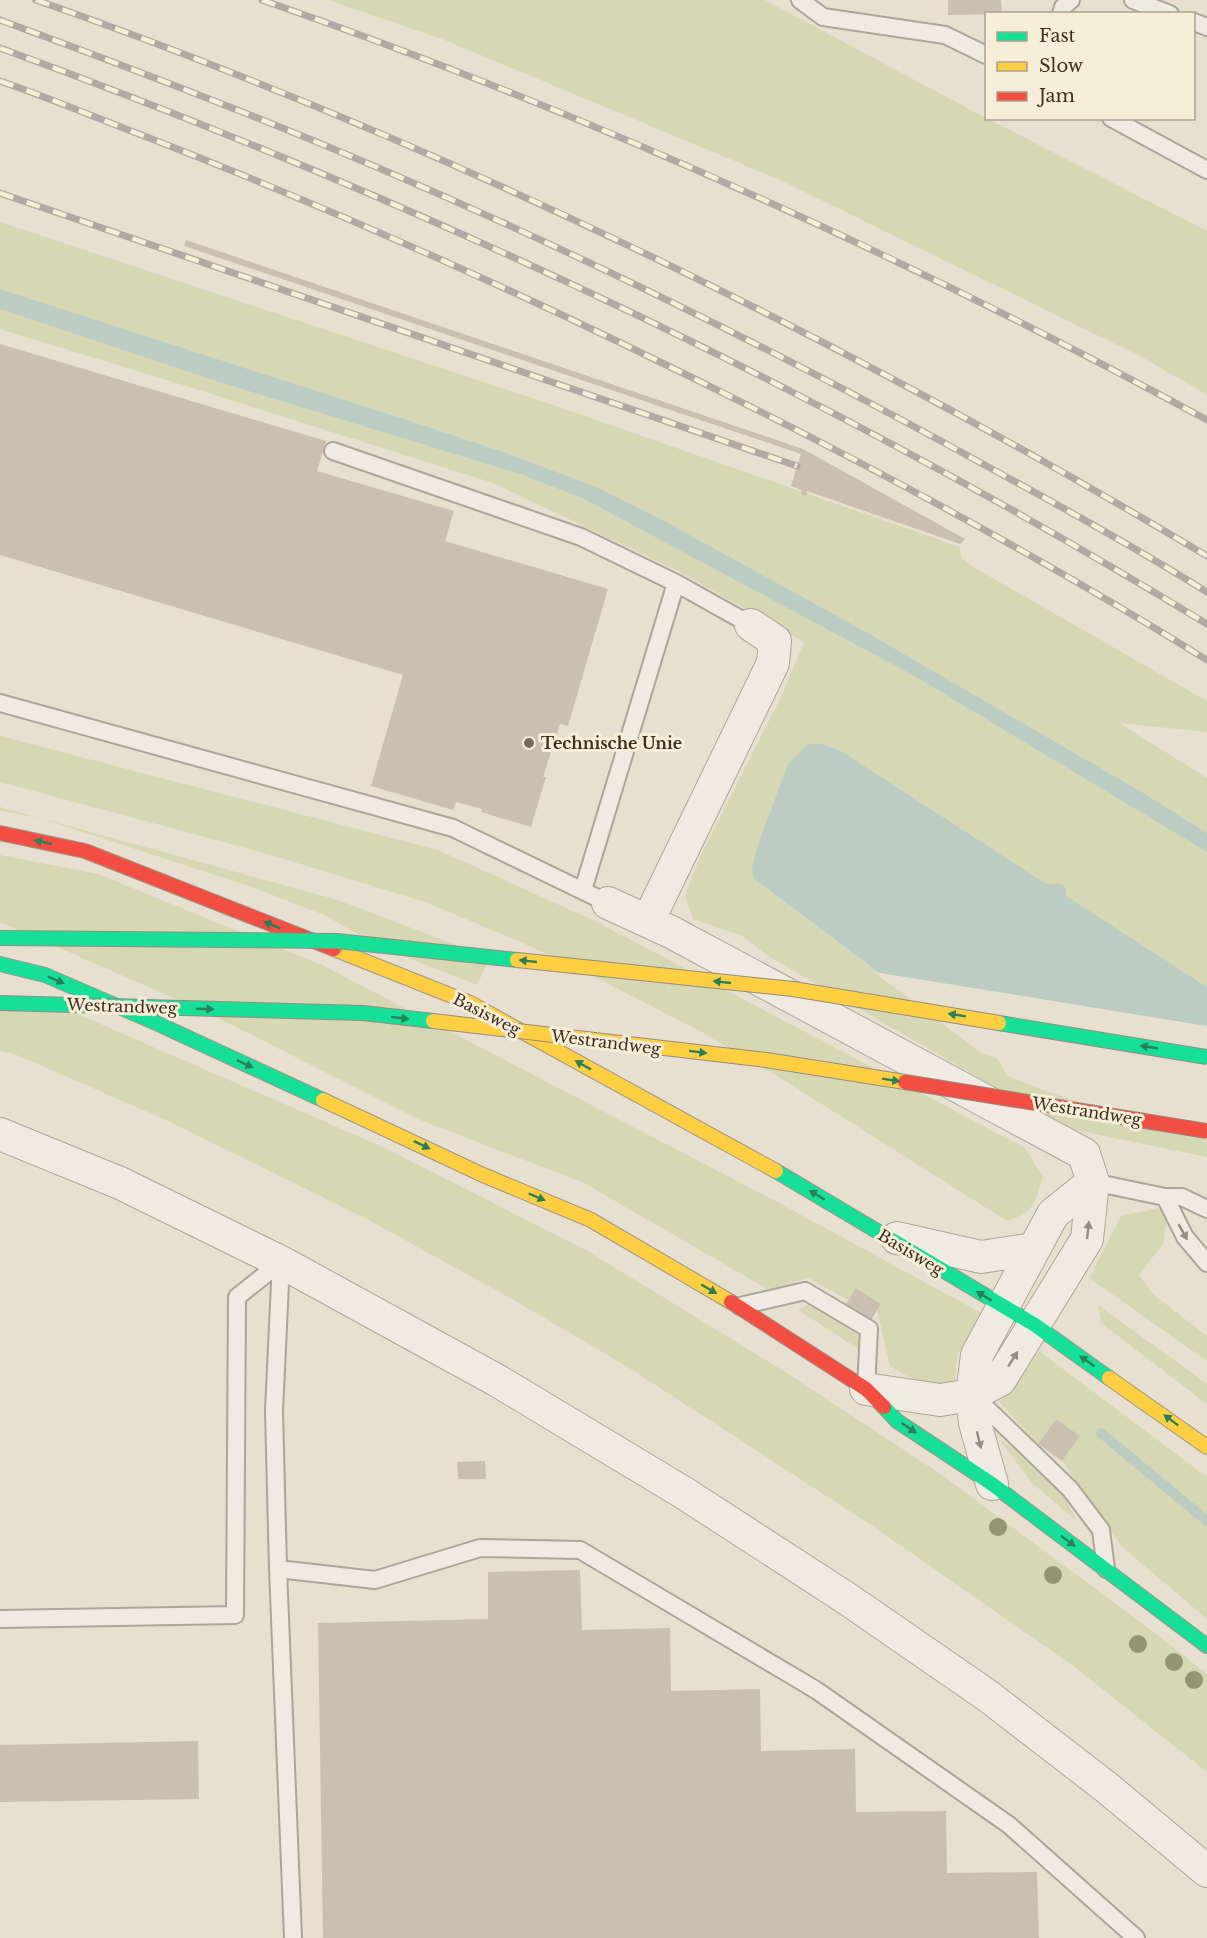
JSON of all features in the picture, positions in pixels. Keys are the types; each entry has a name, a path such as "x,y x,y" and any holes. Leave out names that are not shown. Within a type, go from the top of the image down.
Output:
{"main road":[{"name":"Basisweg","path":"0,833 85,851 470,1003 785,1176 1035,1325 1207,1447"},
{"path":"0,938 337,941 793,989 1207,1057"},
{"path":"0,964 45,975 110,1003 483,1175 591,1220 739,1306 866,1389 897,1420 992,1484 1207,1646"},
{"name":"Westrandweg","path":"0,1003 363,1013 766,1060 1207,1131"}],"street":[{"path":"648,921 773,663 774,641 752,625"},
{"path":"596,896 648,921 1084,1154 1093,1182 1088,1239 1000,1380 972,1395 940,1400 866,1389"},
{"path":"0,1134 120,1183 281,1262 498,1381 684,1493 846,1598 988,1696 1207,1871"},
{"path":"992,1484 975,1423 972,1395 977,1355 1053,1214 1093,1182"},
{"path":"885,1236 981,1257 1034,1250"}],"lane":[{"path":"1062,12 1063,7 1071,0"},
{"path":"1132,0 1165,12"},
{"path":"802,1 823,17 945,35 985,54"},
{"path":"1114,120 1207,170"},
{"path":"333,451 581,537 676,583 752,625"},
{"path":"0,703 453,828 596,896 676,583"},
{"path":"1093,1182 1165,1197 1182,1197 1207,1209"},
{"path":"1165,1197 1185,1237 1207,1263"},
{"path":"281,1262 274,1411 293,1938"},
{"path":"0,1619 235,1615 237,1297 281,1262"},
{"path":"739,1306 805,1291 869,1329 866,1389"},
{"path":"972,1395 1070,1489 1101,1530 1106,1569"},
{"path":"278,1569 375,1580 480,1548 580,1550 816,1690 1009,1825 1136,1938"}],"green space":[{"path":"328,0 765,0 985,117 985,120 990,120 1207,231 1207,395 1142,357 778,179 442,39"},
{"path":"0,222 559,407 960,547 961,557 968,564 1207,701 1207,732 1119,723 1207,778 1207,833 1140,791 861,629 657,517 596,487 512,455 404,419 0,289"},
{"path":"0,309 222,383 520,474 584,499 916,677 1207,852 1207,987 1065,896 1064,892 1045,883 841,751 822,744 764,886 982,1050 1207,1137 1207,1157 1066,1128 771,958 742,936 693,919 685,896 700,857 781,697 804,642 678,571 493,483 0,329"},
{"path":"0,736 438,850 597,922 1025,1148 1043,1177 1035,1200 1024,1214 1007,1221 782,1079 700,1031 587,973 425,902 261,852 0,782"},
{"path":"0,807 40,818 0,811"},
{"path":"40,818 338,900 490,958 477,985 383,948 324,915 252,887"},
{"path":"0,855 98,874 322,965 783,1205 985,1315 971,1332 959,1354 955,1386 921,1382 890,1366 877,1310 881,1304 856,1288 848,1300 808,1278 769,1290 584,1183 420,1120 208,1013 0,922"},
{"path":"0,997 71,1011 385,1148 588,1251 787,1373 942,1475 1207,1674 1207,1772 1072,1665 874,1527 626,1366 519,1303 367,1219 164,1119 12,1053 0,1051"},
{"path":"1169,1206 1163,1244 1139,1275 1154,1295 1207,1336 1207,1361 1089,1278 1121,1216"},
{"path":"809,1304 860,1336 860,1350 798,1310"},
{"path":"1098,1305 1207,1384 1207,1404 1101,1323"},
{"path":"1039,1351 1207,1477 1207,1619 1122,1547 1062,1461 1080,1436 1056,1419 1038,1444 999,1402 1015,1387"},
{"path":"999,1439 1019,1453 1062,1493 1077,1521 1032,1483"}],"shaded area":[{"path":"0,289 404,419 512,455 596,487 657,517 861,629 1140,791 1207,833 1207,852 916,677 584,499 520,474 222,383 0,309"},
{"path":"808,744 822,744 841,751 1045,883 1054,885 1058,883 1065,887 1066,896 1207,987 1207,1137 982,1050 753,878 752,867 759,842 788,764"}],"pier":[{"path":"874,972 1207,1026 1207,1140 1135,1124 1007,1076 998,1059 980,1052"}],"building":[{"path":"948,0 1001,0 1002,12 948,15"},
{"path":"186,240 803,449 965,539 960,544 807,491 807,495 802,495 801,490 791,486 801,454 184,246"},
{"path":"0,344 326,441 317,471 454,511 445,541 608,589 568,726 560,724 543,777 546,777 531,827 456,802 453,810 371,786 403,675 0,555"},
{"path":"856,1288 881,1304 871,1320 846,1304"},
{"path":"1056,1419 1080,1436 1062,1461 1038,1444"},
{"path":"485,1461 486,1479 458,1479 457,1462"},
{"path":"580,1570 582,1630 670,1628 671,1691 760,1689 761,1751 855,1749 856,1812 946,1811 947,1873 1037,1872 1039,1938 323,1938 318,1623 488,1619 488,1572"},
{"path":"198,1741 199,1799 0,1802 0,1745"}],"waterway":[{"path":"1101,1433 1207,1521"}],"railway":[{"path":"36,0 188,56 339,116 488,180 635,249 925,396 1207,556"},
{"path":"262,0 505,90 743,190 977,300 1207,420"},
{"path":"0,20 184,89 335,150 603,269 691,311 864,400 1079,517 1207,592"},
{"path":"0,48 157,107 312,170 466,236 618,306 768,380 917,458 1063,539 1207,624"},
{"path":"0,81 200,158 321,208 442,260 621,343 918,494 1064,575 1207,660"},
{"path":"0,193 797,466"}],"traffic: fast":[{"path":"0,938 337,941 517,960"},
{"path":"0,964 45,975 154,1022 323,1100"},
{"path":"0,1003 363,1013 433,1021"},
{"path":"999,1023 1207,1057"},
{"path":"776,1171 1035,1325 1109,1378"},
{"path":"884,1407 897,1421 992,1484 1207,1646"}],"traffic: slow":[{"path":"334,949 470,1003 776,1171"},
{"path":"517,960 793,989 999,1023"},
{"path":"433,1021 766,1060 905,1082"},
{"path":"323,1100 483,1175 591,1220 731,1302"},
{"path":"1109,1378 1207,1447"}],"traffic: jam":[{"path":"0,833 85,851 334,949"},
{"path":"905,1082 1207,1131"},
{"path":"731,1302 866,1389 884,1407"}],"place":[{"name":"Technische Unie","path":"529,743"}]}
